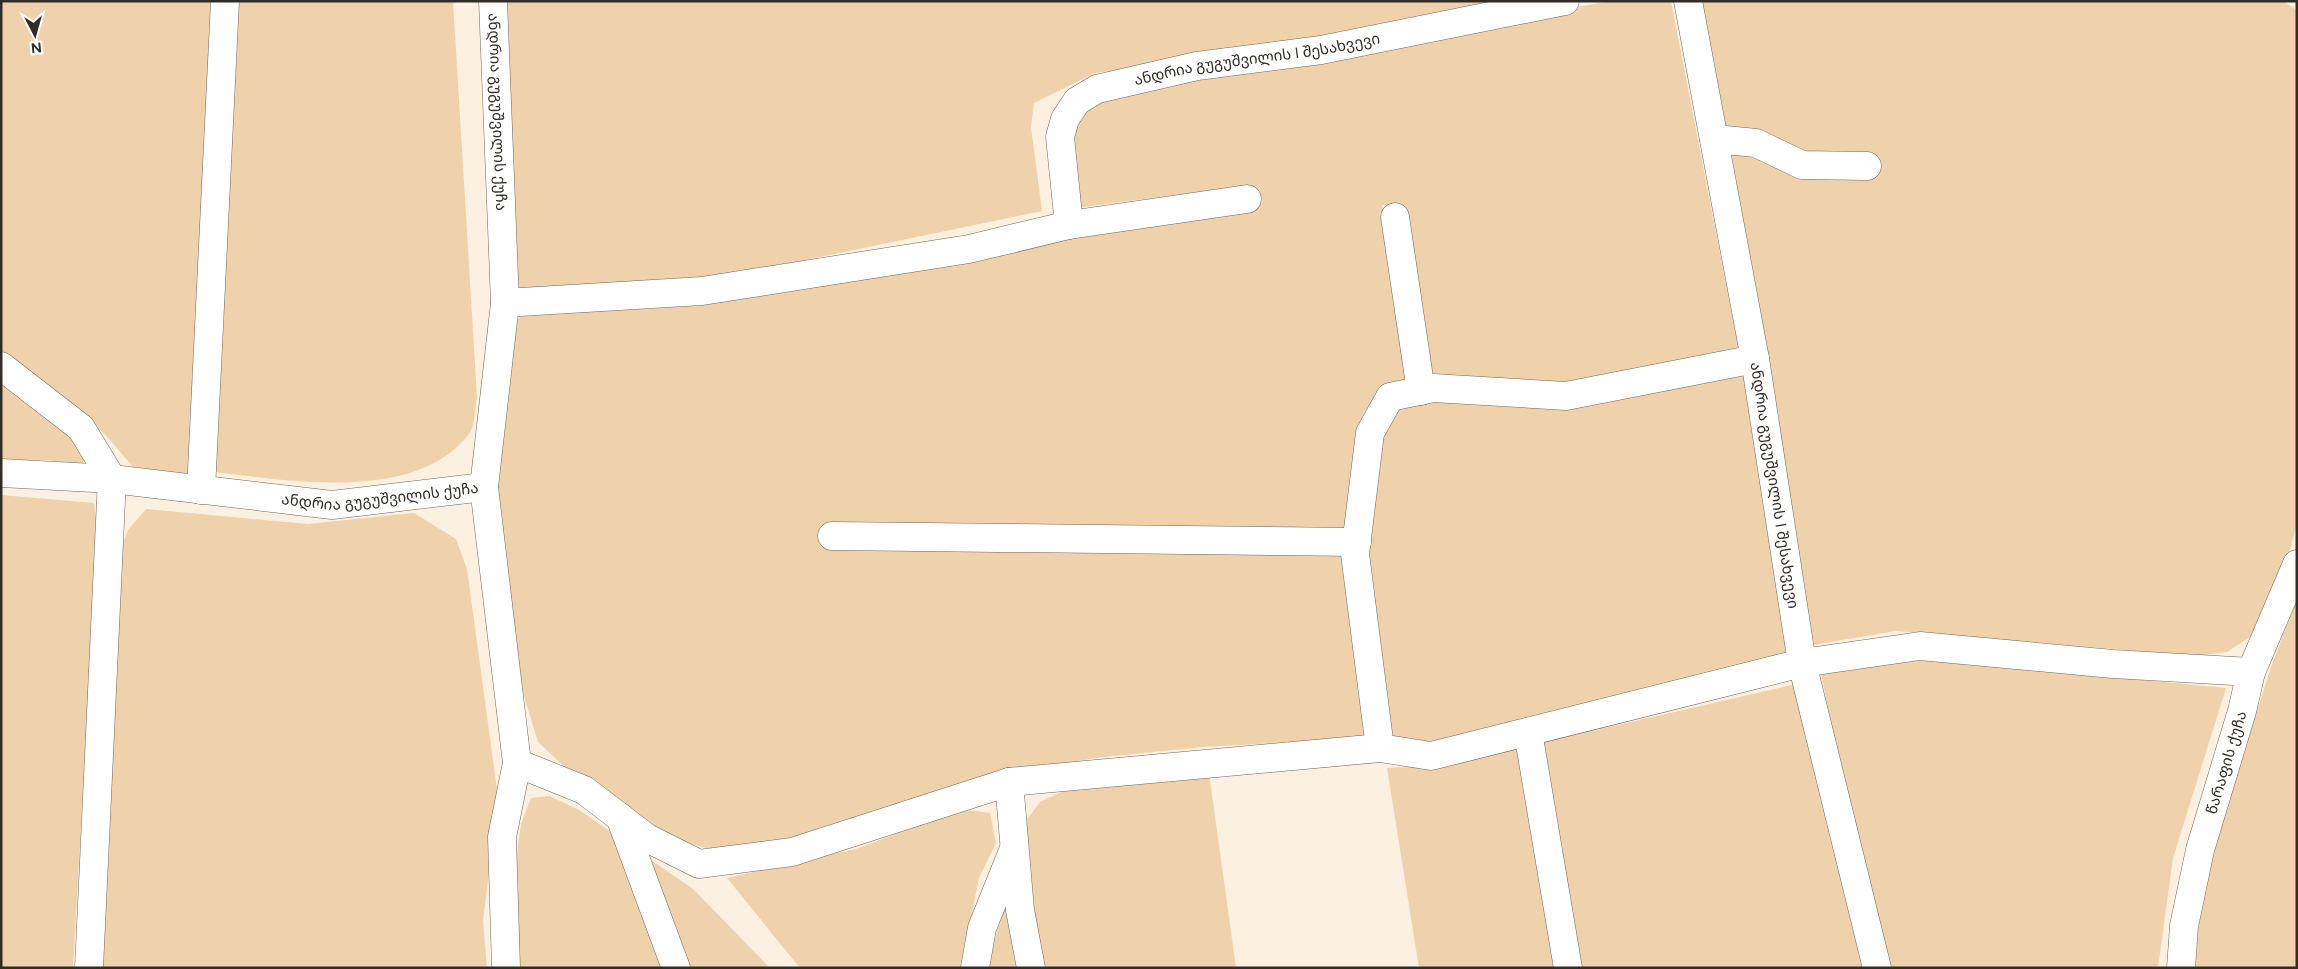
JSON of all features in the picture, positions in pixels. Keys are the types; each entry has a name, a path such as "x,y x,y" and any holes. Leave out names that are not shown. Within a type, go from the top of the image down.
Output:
{"street":[{"path":"201,490 225,1"},
{"name":"ანდრია გუგუშვილის ქუჩა","path":"1,473 112,479 332,505 484,487 505,303 492,1"},
{"name":"ანდრია გუგუშვილის I შესახვევი","path":"1069,225 1060,137 1065,119 1077,101 1097,89 1197,66 1320,50 1565,1"},
{"name":"ანდრია გუგუშვილის I შესახვევი","path":"1688,1 1755,359 1802,663 1877,968"},
{"path":"1714,139 1756,142 1802,165 1867,166"},
{"path":"505,303 702,291 969,250 1069,225 1247,199"},
{"path":"1395,217 1420,391"},
{"path":"1380,748 1355,554 1370,433 1390,397 1433,388 1566,396 1755,359"},
{"path":"1,366 81,428 112,479 89,968"},
{"path":"484,487 518,763 502,837 506,968"},
{"path":"832,536 1357,542"},
{"name":"წარაფის ქუჩა","path":"2181,968 2184,926 2200,850 2242,711 2251,672 2297,564"},
{"path":"518,763 584,790 647,838 699,864 792,852 1009,782 1380,748 1430,756 1802,663 1920,646 2113,664 2251,672"},
{"path":"1528,732 1568,968"},
{"path":"1009,782 1020,910 1031,968"},
{"path":"620,817 676,968"},
{"path":"975,968 982,928 1014,847"}],"shaded area":[{"path":"1,1 453,1 477,397 474,422 469,434 446,456 418,470 385,479 350,482 314,482 279,480 215,472 237,47 214,49 191,474 159,473 133,467 105,434 1,354"},
{"path":"503,1 1515,1 1347,40 1095,73 1034,103 1031,127 1042,211 738,274 523,289 513,284"},
{"path":"1610,1 1671,1 1738,346 1736,356 1548,386 1426,382 1401,205 1382,205 1409,384 1385,383 1363,414 1356,445 1345,522 1347,582 1369,738 1203,747 1104,757 1004,772 789,843 714,850 658,835 568,770 538,742 512,657 493,484 514,324 524,312 1250,210 1250,185 1076,208 1073,117 1107,94"},
{"path":"1699,1 2283,1 2297,10 2297,524 2285,568 2253,635 2227,652 2196,656 1896,631 1813,645"},
{"path":"1744,369 1793,652 1438,744 1389,737 1363,560 1381,434 1398,409 1426,398"},
{"path":"1,376 67,427 84,450 83,464 45,460 1,461"},
{"path":"1,495 94,503 98,531 73,968 1,968"},
{"path":"146,509 308,524 414,513 456,539 467,569 498,797 483,921 487,968 95,968 118,557 128,530"},
{"path":"2297,599 2297,968 2194,968 2203,880 2271,667"},
{"path":"1887,659 1956,662 2226,688 2173,858 2158,968 1884,968 1821,675"},
{"path":"1796,684 1865,968 1580,968 1539,743"},
{"path":"1520,749 1559,968 1419,968 1387,768 1432,766"},
{"path":"1209,773 1236,968 1044,968 1024,847 1023,825 1040,802 1069,788"},
{"path":"550,796 579,810 693,889 770,968 519,968 516,861 521,824 531,798"},
{"path":"961,809 990,813 996,843 979,878 961,968 800,968 727,878 859,848"},
{"path":"1009,896 1021,968 986,968 986,964"}]}
